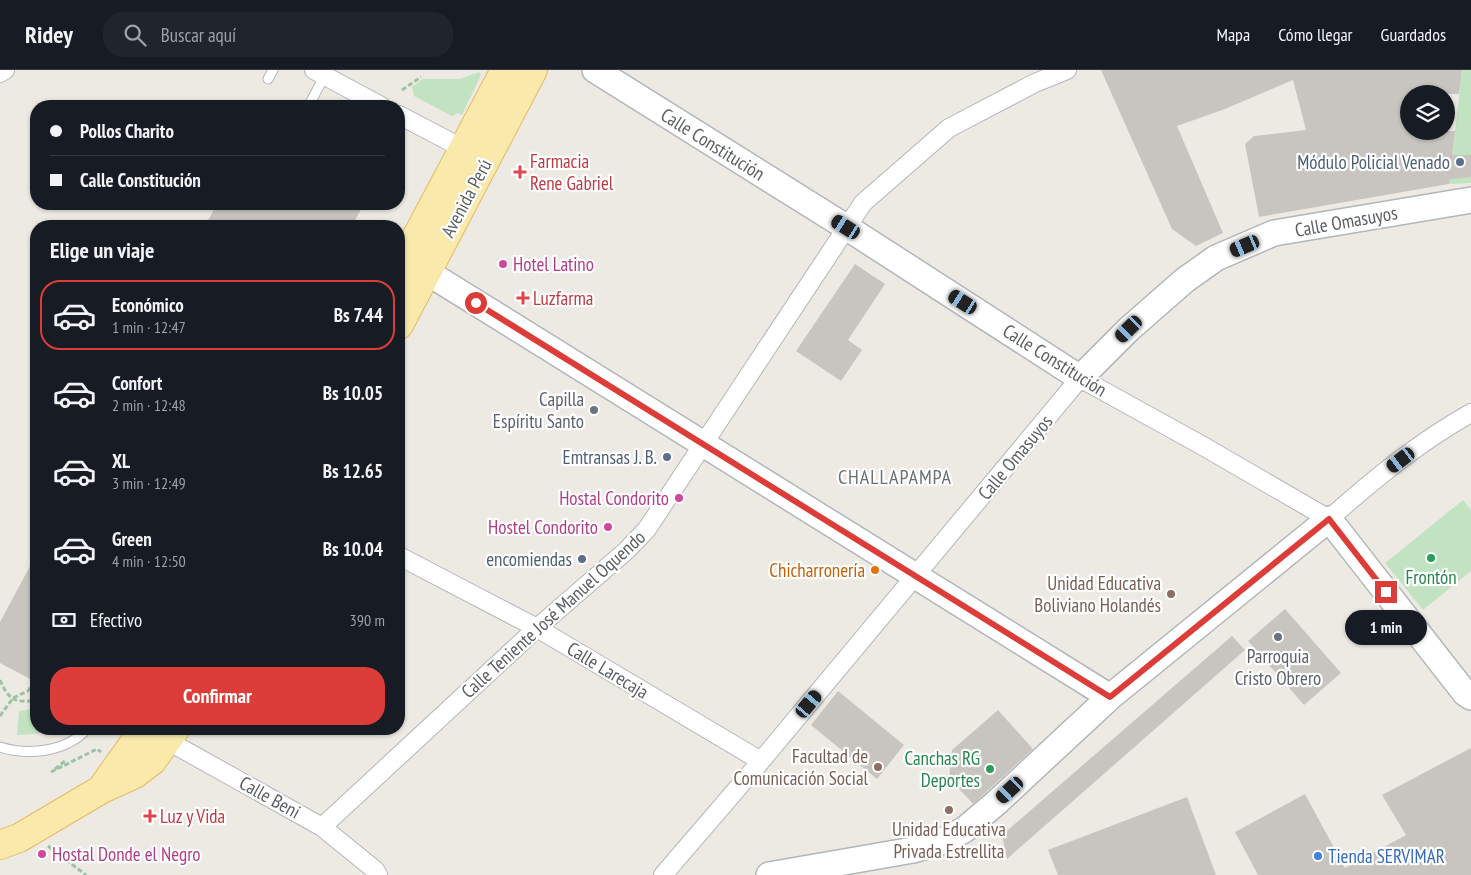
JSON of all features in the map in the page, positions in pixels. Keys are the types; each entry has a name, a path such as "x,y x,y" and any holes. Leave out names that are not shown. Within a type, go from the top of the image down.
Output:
{"main road":[{"name":"Avenida Perú","path":"475,154 505,70"},
{"name":"Avenida Perú","path":"405,293 410,267 475,154 532,70"},
{"path":"102,789 140,735"},
{"path":"6,838 135,774 152,761 165,735"}],"street":[{"path":"0,73 5,70"},
{"name":"Calle Constitución","path":"595,70 846,227 1080,378 1329,519 1471,697"},
{"name":"Calle Teniente José Manuel Oquendo","path":"322,827 536,628 627,550 647,529 863,203 949,128 1035,83 1067,70"},
{"path":"322,72 371,100"},
{"path":"405,118 475,154"},
{"name":"Calle Omasuyos","path":"663,875 916,577 1080,378 1129,329 1185,280 1216,258 1274,233 1471,200"},
{"path":"410,267 703,443 1110,697"},
{"path":"769,875 914,850 940,842 964,830 996,803 1110,697 1329,519 1371,482 1416,448 1471,414"},
{"name":"Calle Larecaja","path":"405,559 536,628 761,761"},
{"name":"Calle Beni","path":"169,735 322,827 375,870 378,875"}],"lane":[{"path":"268,79 273,70"},
{"path":"311,100 322,72"},
{"path":"0,747 27,752 50,750 81,735"}],"path":[{"path":"402,90 421,77"},
{"path":"0,680 5,691 13,698 23,702 30,701"},
{"path":"0,716 13,698 28,691 30,688"},
{"path":"51,772 97,749 102,753"},
{"path":"6,838 50,847 86,875"}],"green space":[{"path":"1462,70 1471,70 1471,183 1449,184"},
{"path":"479,72 481,75 462,115 458,113 452,116 414,96 412,87 423,79 460,79"},
{"name":"Frontón","path":"1463,500 1471,510 1471,571 1423,610 1385,563"},
{"path":"30,709 30,734 17,735 19,711"}],"building":[{"path":"1101,70 1462,70 1459,94 1455,94 1455,85 1400,85 1400,140 1454,140 1452,155 1471,155 1471,177 1450,179 1449,184 1259,217 1245,144 1254,136 1306,130 1293,80 1225,109 1177,126 1223,233 1196,246 1172,229"},
{"path":"214,210 361,210 355,220 208,220"},
{"path":"855,264 885,284 848,340 862,350 841,381 796,351"},
{"path":"30,566 30,679 0,663 0,622"},
{"path":"1285,609 1341,673 1304,705 1248,641"},
{"path":"1232,636 1245,650 1007,859 1002,835"},
{"path":"838,691 904,745 877,779 811,725"},
{"name":"Canchas RG Deportes","path":"998,710 1033,749 973,804 949,778 952,750"},
{"path":"1471,748 1471,875 1258,875 1235,832 1305,794 1345,868 1406,835 1382,795"},
{"path":"1187,797 1216,875 1058,875 1048,850"}],"place":[{"name":"Módulo Policial Venado","path":"1460,162"},
{"name":"Farmacia Rene Gabriel","path":"520,172"},
{"name":"Hotel Latino","path":"503,264"},
{"name":"Luzfarma","path":"523,298"},
{"name":"Capilla Espíritu Santo","path":"594,410"},
{"name":"Emtransas J. B.","path":"667,457"},
{"name":"Hostal Condorito","path":"679,498"},
{"name":"Hostel Condorito","path":"608,527"},
{"name":"Frontón","path":"1431,558"},
{"name":"encomiendas","path":"582,559"},
{"name":"Chicharronería","path":"875,570"},
{"name":"Unidad Educativa Boliviano Holandés","path":"1171,594"},
{"name":"Parroquia Cristo Obrero","path":"1278,637"},
{"name":"Facultad de Comunicación Social","path":"878,767"},
{"name":"Canchas RG Deportes","path":"990,769"},
{"name":"Unidad Educativa Privada Estrellita","path":"949,810"},
{"name":"Luz y Vida","path":"150,816"},
{"name":"Hostal Donde el Negro","path":"42,854"},
{"name":"Tienda SERVIMAR","path":"1318,856"}],"district":[{"name":"CHALLAPAMPA","path":"895,477"}],"route":[{"path":"476,303 1110,697 1329,519 1386,592"}]}
